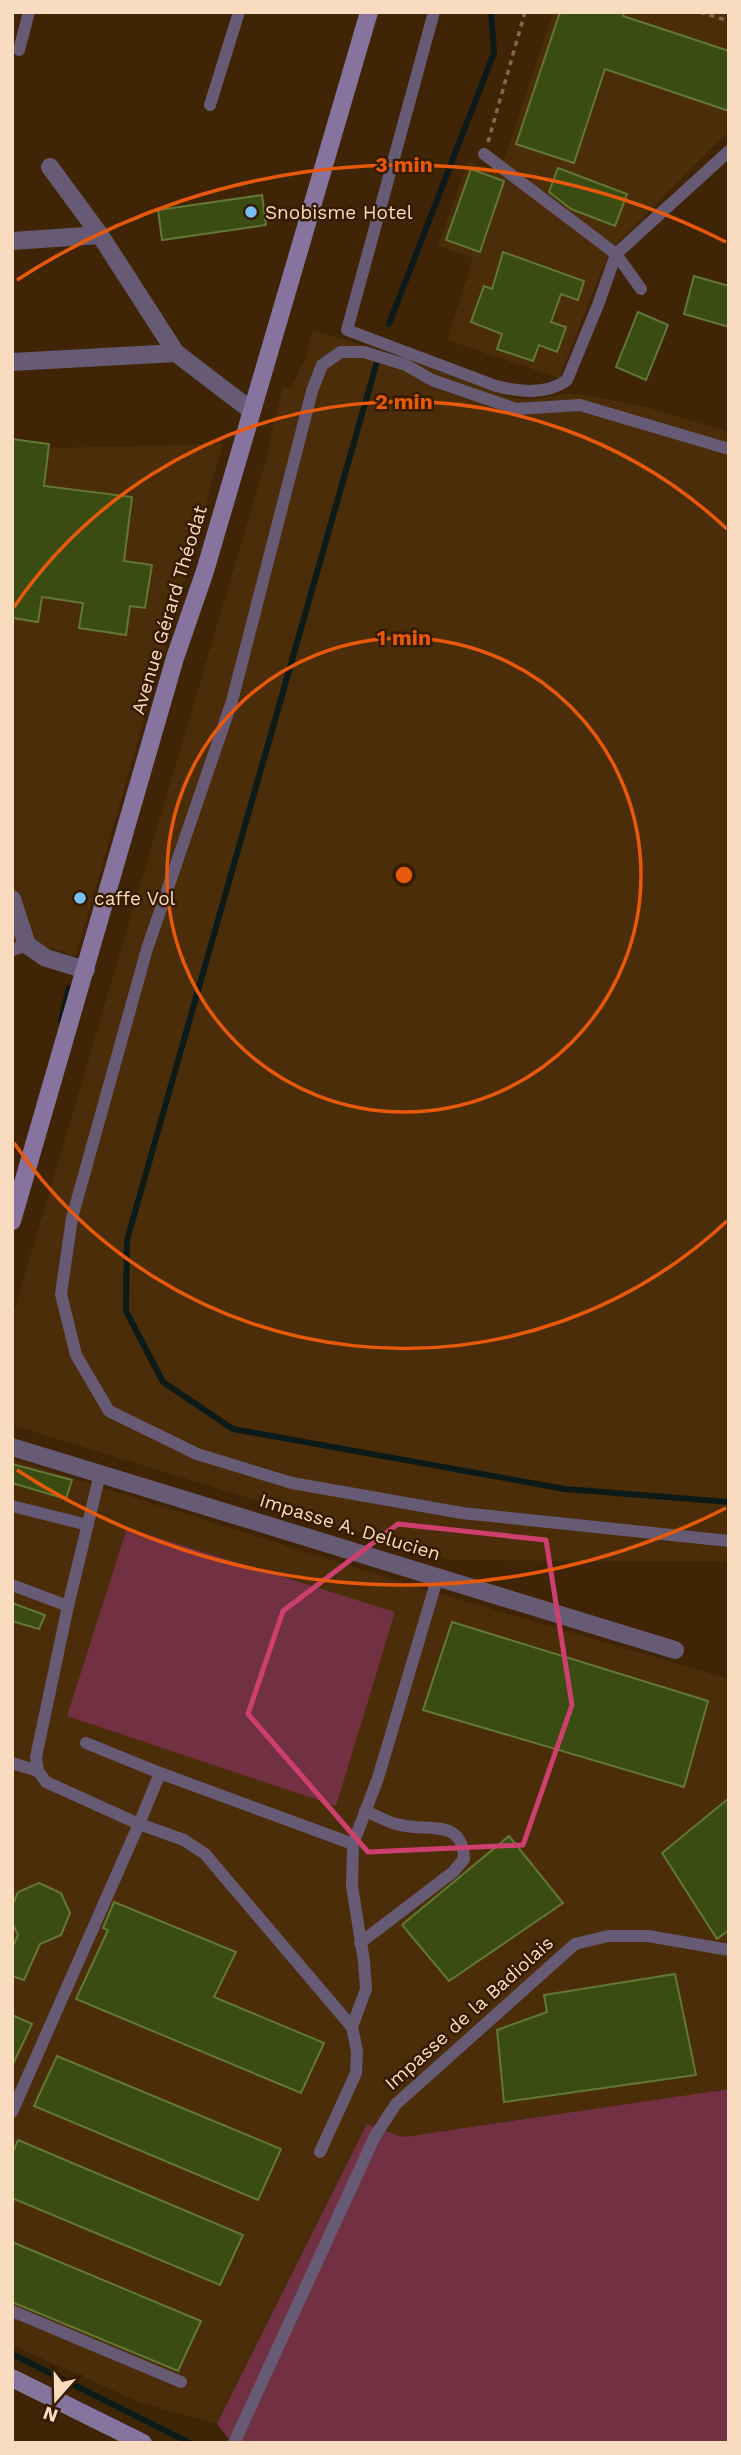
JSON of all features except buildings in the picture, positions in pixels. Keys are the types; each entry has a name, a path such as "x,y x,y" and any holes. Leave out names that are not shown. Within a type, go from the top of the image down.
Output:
{"street":[{"name":"Avenue Gérard Théodat","path":"12,1221 175,658 205,571 369,12"},
{"path":"50,167 100,235 176,353 252,411"},
{"path":"12,241 100,235"},
{"path":"12,362 176,353"},
{"path":"12,899 20,948 86,970"},
{"name":"Impasse A. Delucien","path":"12,1447 675,1650"},
{"path":"12,2378 143,2443"}],"lane":[{"path":"19,50 29,12"},
{"path":"210,106 239,12"},
{"path":"434,12 347,330 496,386 516,391 559,386 567,380 616,254 729,151"},
{"path":"484,154 616,254 641,289"},
{"path":"729,449 580,405 516,408 432,380 406,365 363,352 341,352 322,365 312,391 232,701 147,949 72,1218 61,1294 76,1355 109,1411 197,1454 292,1483 462,1513 729,1541"},
{"path":"100,1474 38,1743 38,1771 46,1782 139,1824 184,1840 205,1854 352,2027 357,2050 356,2073 320,2152"},
{"path":"12,1506 88,1524"},
{"path":"352,2027 366,1989 352,1886 353,1844 438,1576"},
{"path":"12,1584 68,1606"},
{"path":"86,1743 353,1844"},
{"path":"12,1763 38,1771"},
{"path":"12,2112 160,1773"},
{"path":"360,1943 453,1872 464,1859 464,1845 457,1835 447,1829 396,1825 365,1811"},
{"name":"Impasse de la Badiolais","path":"234,2443 374,2136 396,2104 575,1944 608,1936 648,1936 729,1950"},
{"path":"12,2311 181,2382"}],"path":[{"path":"484,154 524,12"},
{"path":"701,12 729,20"}],"highlighted area":[{"path":"398,1524 546,1540 572,1705 523,1845 368,1852 248,1714 283,1611"}],"shaded area":[{"path":"553,12 729,12 729,131 610,250 559,378 447,340 473,258 438,246 468,162 500,172"},
{"path":"313,330 403,358 514,399 581,394 646,407 729,432 729,1562 450,1560 12,1425 12,1318 271,443 269,442 283,387 290,388 304,362"},
{"path":"223,444 76,956 45,946 12,958 12,449"},
{"path":"12,1459 417,1587 729,1679 729,2089 403,2137 367,2124 217,2424 139,2402 12,2345"},
{"path":"127,1528 395,1612 336,1806 67,1716"},
{"path":"729,2089 729,2443 232,2443 217,2424 367,2124 403,2137"}],"waterway":[{"path":"389,324 494,53 491,12"},
{"path":"378,358 127,1240 126,1311 163,1382 233,1429 565,1489 729,1502"},
{"path":"61,1020 69,988"},
{"path":"12,2354 190,2443"}],"place":[{"name":"Snobisme Hotel","path":"251,212"},
{"name":"caffe Vol","path":"80,898"}]}
